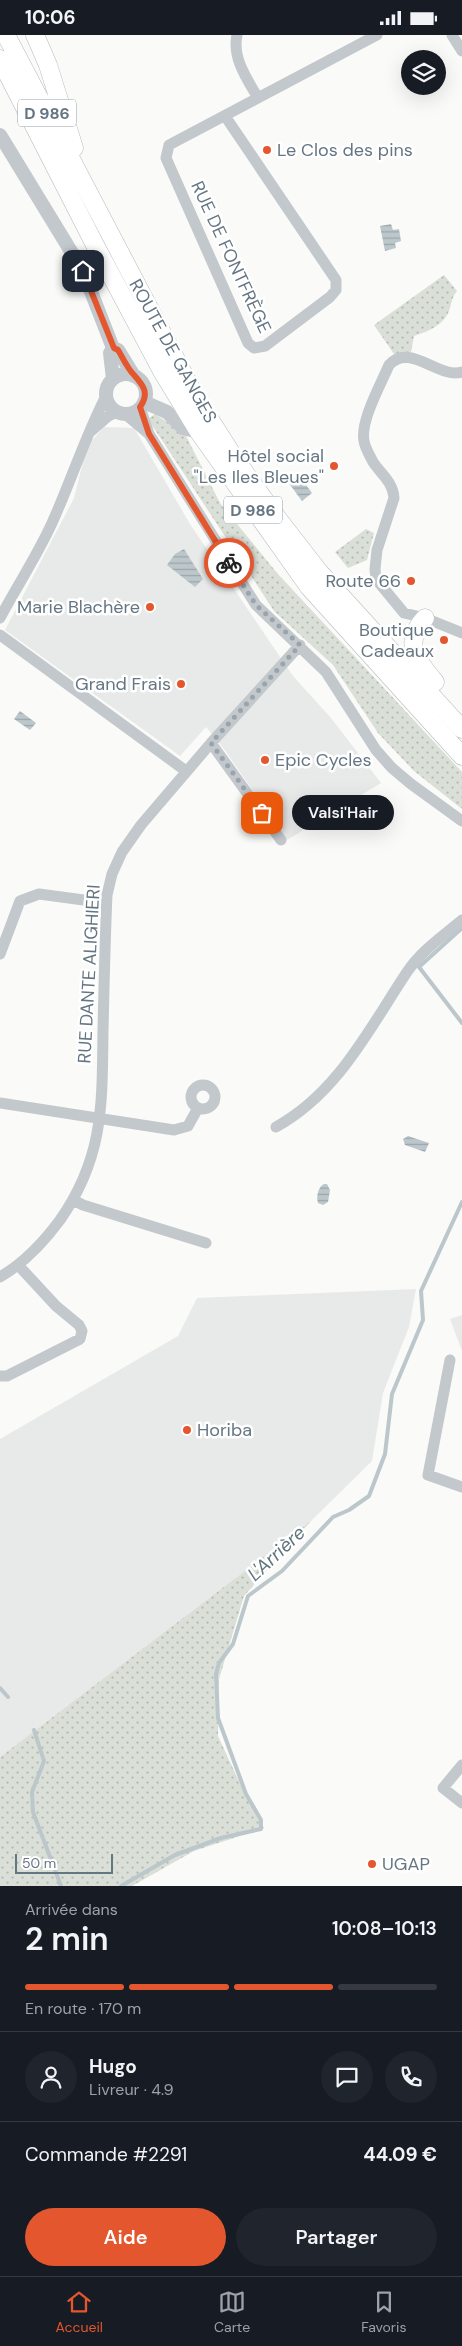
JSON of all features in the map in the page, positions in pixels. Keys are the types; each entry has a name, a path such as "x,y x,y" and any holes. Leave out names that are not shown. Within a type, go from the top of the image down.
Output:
{"main road":[{"name":"ROUTE DE GANGES","path":"6,35 195,395 235,459 320,573 462,729"},
{"name":"D 986","path":"35,35 48,65 88,191"},
{"name":"ROUTE DE GANGES","path":"0,59 162,371 199,432 308,587 462,756"},
{"path":"425,618 414,633 413,645 419,664 444,693 445,709"}],"street":[{"path":"237,35 236,53 245,77 258,98"},
{"name":"RUE DE FONTFRÈGE","path":"225,116 336,281 336,291 330,297 265,346 254,348 248,343 166,158 169,145 376,35"},
{"path":"452,35 462,51"},
{"path":"0,135 83,271 114,348 118,350 145,390 142,404 149,434 256,605 300,645 326,672 376,750 392,768 462,821"},
{"path":"113,379 110,353 114,348"},
{"path":"462,371 448,372 413,358 396,359 389,365 364,426 365,445 374,462 389,481 394,492 394,498 377,550 376,579 385,593 404,613 425,618 462,633"},
{"path":"0,618 51,525 72,478 86,436 106,396 107,387 113,379 123,374 134,375"},
{"path":"106,396 112,408 121,412 149,434"},
{"path":"142,404 167,412 183,428 199,432"},
{"path":"86,436 107,417 121,412 130,413 142,404"},
{"path":"0,635 186,771"},
{"name":"RUE DANTE ALIGHIERI","path":"0,1277 19,1266 50,1233 73,1200 88,1170 100,1118 106,903 112,874 122,852 186,771 300,645"},
{"path":"211,743 281,840"},
{"path":"0,954 20,901 29,896 39,894 106,903"},
{"path":"276,1127 306,1109 324,1091 348,1062 407,971 422,954 462,920"},
{"path":"0,1103 174,1130 188,1125 198,1108"},
{"path":"73,1200 83,1205 206,1243"},
{"path":"0,1375 7,1376 67,1346 80,1339 82,1331 80,1325 56,1306 19,1266"},
{"path":"450,1360 428,1475 462,1487"},
{"path":"462,1765 443,1789 462,1803"}],"shaded area":[{"path":"391,224 393,230 399,229 401,241 395,243 396,248 385,251 380,226"},
{"path":"444,275 457,291 453,297 448,314 436,327 414,336 411,352 394,354 374,325"},
{"path":"155,414 185,434 220,503 277,573 462,772 462,809 414,771 378,733 333,665 274,611 148,419"},
{"path":"104,427 134,428 190,524 293,676 331,718 381,783 287,840 224,749 206,727 180,756 5,630 74,498 87,446"},
{"path":"298,474 312,493 302,501 288,482"},
{"path":"366,529 374,533 367,560 348,568 335,552"},
{"path":"184,549 203,579 195,587 167,565 175,554"},
{"path":"20,711 36,723 30,730 14,719"},
{"path":"408,1136 429,1143 425,1152 405,1145 403,1139"},
{"path":"324,1184 327,1184 330,1190 328,1202 323,1205 318,1203 317,1198 319,1190"},
{"path":"416,1289 409,1327 383,1393 372,1461 312,1520 0,1757 0,1439 178,1336 197,1298"},
{"path":"462,1315 462,1351 450,1319"},
{"path":"312,1520 244,1596 219,1679 218,1736 243,1790 264,1828 194,1851 132,1886 0,1886 0,1757"}],"waterway":[{"name":"L'Arrière","path":"462,928 419,967 462,1023"},
{"name":"L'Arrière","path":"121,1886 175,1855 221,1838 261,1829 261,1820 246,1794 218,1718 216,1674 219,1663 233,1644 248,1596 282,1571 333,1517 349,1510 369,1496 385,1454 392,1394 423,1320 421,1291 462,1202"},
{"path":"0,1688 8,1697"},
{"path":"34,1730 44,1761 32,1792 33,1812 61,1886"}],"way so far":[{"path":"229,563 256,605 300,645 211,743 262,813"}],"place":[{"name":"Le Clos des pins","path":"267,150"},
{"name":"Hôtel social \"Les Iles Bleues\"","path":"334,466"},
{"name":"Route 66","path":"411,581"},
{"name":"Marie Blachère","path":"150,607"},
{"name":"Boutique Cadeaux","path":"444,640"},
{"name":"Grand Frais","path":"181,684"},
{"name":"Epic Cycles","path":"265,760"},
{"name":"Valsi'Hair","path":"262,813"},
{"name":"Horiba","path":"187,1430"},
{"name":"UGAP","path":"372,1864"}],"route":[{"path":"83,271 114,348 118,350 134,375 143,384 146,396 140,407 149,434 229,563"}]}
